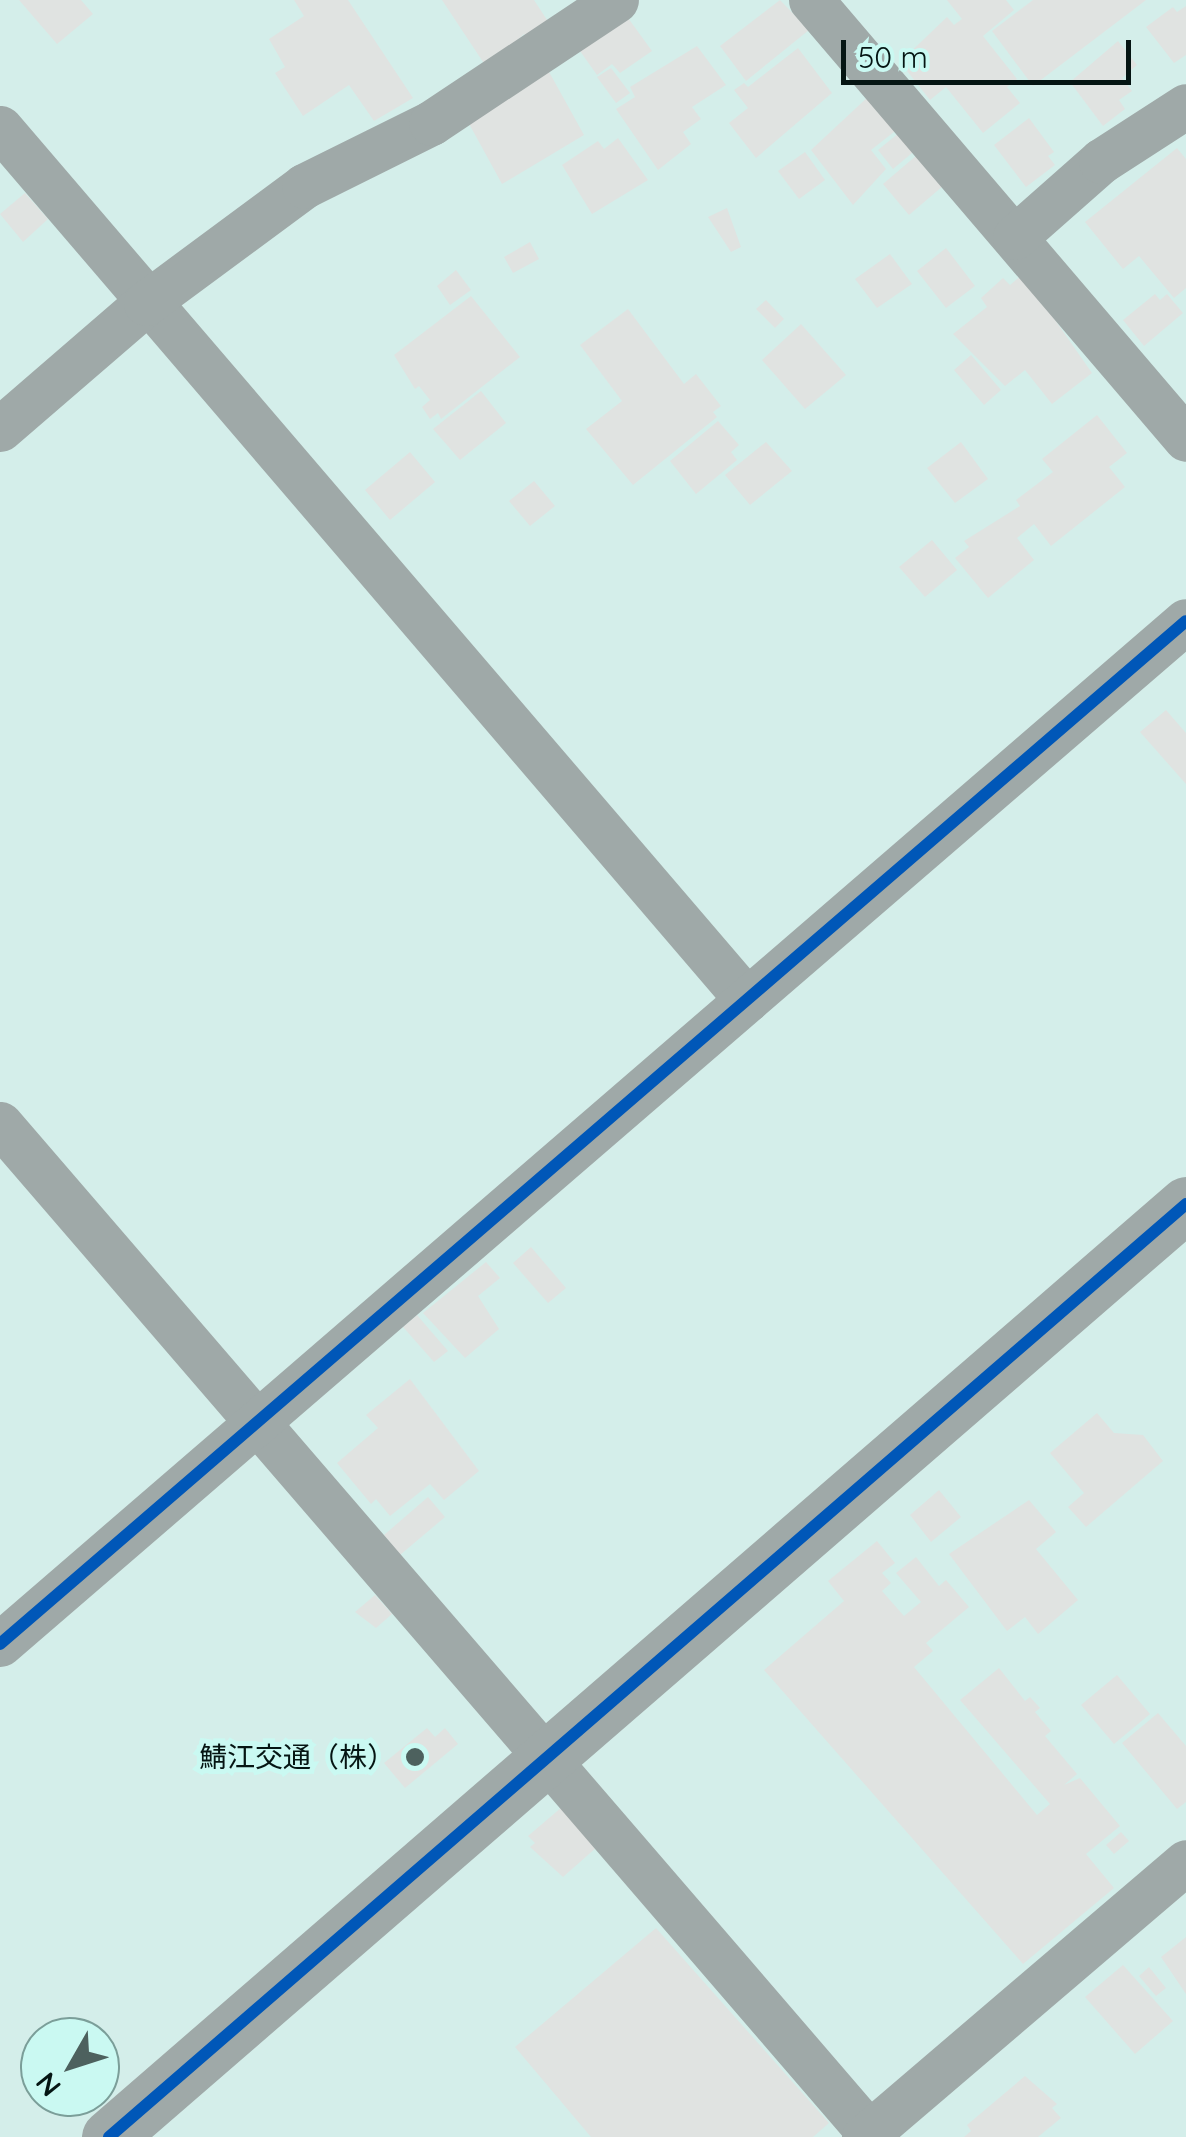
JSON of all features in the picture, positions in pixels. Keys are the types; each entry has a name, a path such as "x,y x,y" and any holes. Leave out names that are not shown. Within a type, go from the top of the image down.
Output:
{"street":[{"path":"0,429 146,303 304,186 431,123 616,0"},
{"path":"812,0 1186,438"},
{"path":"1014,237 1101,162 1186,106"},
{"path":"0,128 747,1000"},
{"path":"0,1644 1186,621"},
{"path":"0,1124 869,2136 1186,1862"},
{"path":"109,2137 1186,1204"}],"building":[{"path":"19,0 81,0 93,14 57,44"},
{"path":"294,0 348,0 413,98 374,121 349,85 303,116 275,73 285,67 269,39 304,16"},
{"path":"442,0 534,0 549,23 527,39 524,34 487,68"},
{"path":"780,0 809,30 746,81 720,46"},
{"path":"947,0 1006,0 1014,10 983,36 1017,79 1007,87 1020,103 983,133 946,87 930,100 900,62 947,17 954,25 962,19"},
{"path":"1033,0 1146,0 1033,86 992,31"},
{"path":"1186,6 1186,55 1174,63 1146,27 1173,7 1177,12"},
{"path":"623,11 652,51 620,73 612,64 597,75 575,44"},
{"path":"1118,41 1137,65 1122,78 1132,91 1119,100 1125,109 1103,126 1070,82"},
{"path":"697,46 726,85 692,107 701,119 683,132 691,144 658,170 616,109 635,97 630,87"},
{"path":"798,48 832,93 756,158 729,123 748,108 734,90 744,83 748,87"},
{"path":"611,68 630,93 616,103 597,77"},
{"path":"548,70 584,135 502,184 467,120"},
{"path":"870,95 899,128 871,150 886,169 853,205 811,150"},
{"path":"1029,118 1054,152 1048,156 1055,165 1026,187 994,145"},
{"path":"905,128 918,148 893,169 878,150"},
{"path":"618,138 648,180 592,214 562,165 598,141 604,149"},
{"path":"1177,148 1186,159 1186,288 1174,298 1139,256 1123,269 1085,222"},
{"path":"924,149 950,180 909,215 883,184"},
{"path":"805,152 825,180 799,199 778,171"},
{"path":"25,193 48,219 23,242 0,214"},
{"path":"727,208 741,247 731,252 708,217"},
{"path":"530,242 539,259 513,273 504,257"},
{"path":"946,248 975,286 946,308 917,271"},
{"path":"890,254 912,284 877,308 855,279"},
{"path":"456,270 471,290 450,305 437,286"},
{"path":"1023,274 1092,373 1052,404 1025,370 1005,386 953,334 987,307 981,298 1003,278 1010,285"},
{"path":"1155,294 1160,300 1167,294 1183,313 1144,346 1123,320"},
{"path":"471,296 520,357 441,419 438,413 430,419 422,407 430,400 419,386 415,389 394,355"},
{"path":"766,300 784,319 775,328 756,309"},
{"path":"628,309 684,384 696,374 721,406 713,412 717,417 633,485 586,429 622,401 580,345"},
{"path":"801,324 846,375 805,409 762,360"},
{"path":"971,355 1001,390 984,405 954,370"},
{"path":"481,391 506,423 460,460 433,429"},
{"path":"1097,415 1127,453 1109,467 1125,487 1051,546 1034,524 1017,538 1034,560 988,598 955,558 969,547 964,541 1020,506 1016,500 1053,472 1042,459"},
{"path":"718,421 739,445 731,452 737,460 696,494 670,461"},
{"path":"766,442 792,471 750,505 725,475"},
{"path":"961,442 988,479 955,503 927,468"},
{"path":"410,452 435,482 390,520 365,490"},
{"path":"534,481 555,506 530,526 509,501"},
{"path":"932,540 957,570 925,597 899,567"},
{"path":"1166,710 1186,733 1186,784 1140,732"},
{"path":"531,1247 566,1288 548,1303 513,1263"},
{"path":"486,1262 500,1278 478,1296 499,1329 465,1358 423,1313"},
{"path":"417,1315 448,1351 434,1362 403,1327"},
{"path":"410,1379 479,1471 444,1500 430,1484 390,1516 376,1499 371,1504 337,1463 378,1428 366,1415"},
{"path":"1097,1413 1114,1433 1143,1435 1163,1461 1086,1527 1068,1507 1084,1493 1050,1453"},
{"path":"939,1490 961,1517 931,1542 910,1515"},
{"path":"428,1497 445,1517 400,1555 384,1535"},
{"path":"1029,1500 1056,1532 1036,1549 1078,1600 1038,1634 1025,1617 1007,1631 949,1554"},
{"path":"877,1541 895,1563 882,1573 891,1583 882,1591 904,1616 921,1602 896,1573 916,1557 939,1586 946,1580 969,1607 926,1643 933,1651 914,1667 1037,1815 1050,1804 960,1700 999,1668 1025,1701 1030,1697 1040,1708 1035,1712 1051,1731 1045,1736 1077,1774 1064,1785 1080,1778 1120,1826 1086,1854 1114,1888 1023,1964 764,1670 844,1601 828,1581"},
{"path":"375,1595 392,1614 376,1628 355,1612"},
{"path":"1117,1675 1150,1714 1114,1744 1081,1705"},
{"path":"1158,1713 1186,1746 1186,1802 1177,1809 1122,1743"},
{"path":"427,1728 435,1737 445,1728 458,1744 405,1788 384,1763"},
{"path":"562,1807 597,1847 563,1877 530,1847 535,1843 528,1836"},
{"path":"1121,1832 1129,1841 1114,1854 1106,1845"},
{"path":"656,1928 829,2123 813,2137 591,2137 515,2047"},
{"path":"1186,1937 1186,1994 1161,1957"},
{"path":"1123,1965 1173,2021 1135,2054 1085,1997"},
{"path":"1149,1967 1166,1988 1156,1996 1139,1976"},
{"path":"1025,2076 1057,2104 1052,2108 1061,2118 1038,2137 964,2137 971,2131 967,2125"}],"cycle path":[{"path":"0,1644 1186,621"},
{"path":"109,2137 1186,1204"}],"place":[{"name":"鯖江交通（株）","path":"415,1757"}]}
